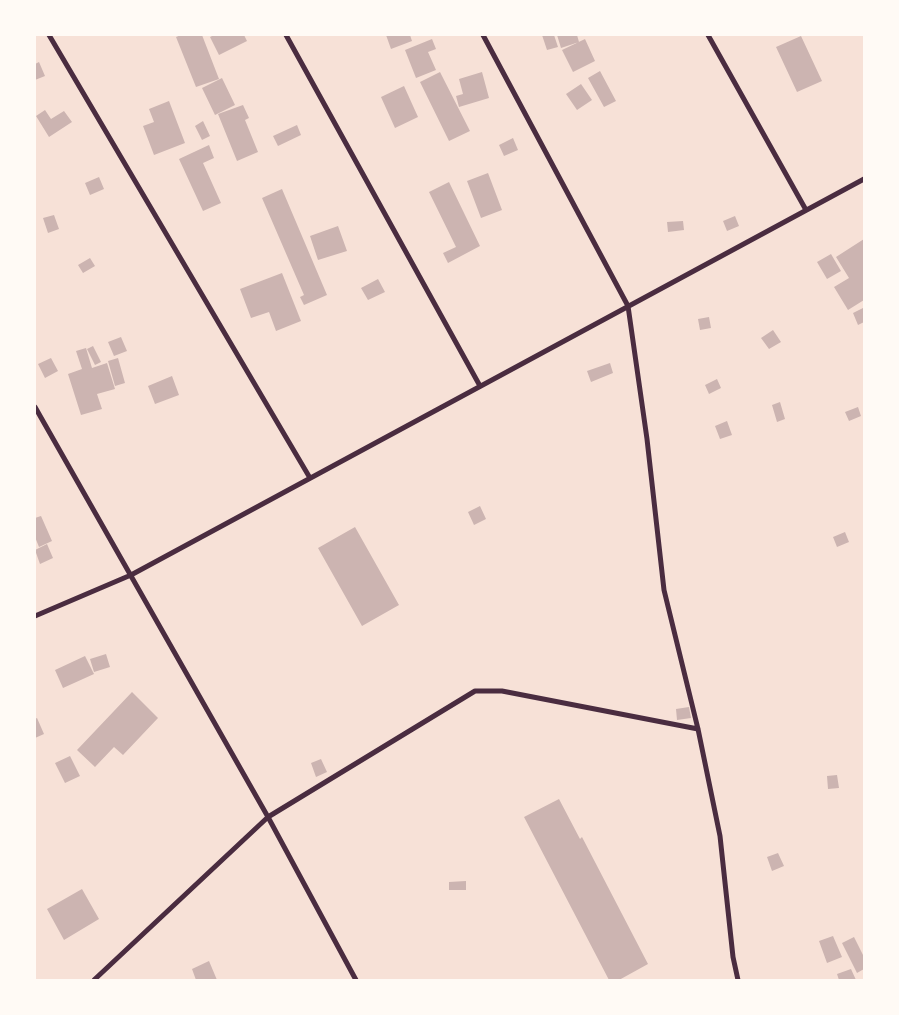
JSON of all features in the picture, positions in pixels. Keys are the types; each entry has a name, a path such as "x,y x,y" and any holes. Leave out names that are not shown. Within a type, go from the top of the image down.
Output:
{"street":[{"path":"49,35 310,478"},
{"path":"286,35 480,386"},
{"path":"484,35 628,306 647,439 664,590 698,729 720,836 732,957 738,980"},
{"path":"708,35 806,210"},
{"path":"35,616 130,575 864,179"},
{"path":"35,407 268,817 356,980"},
{"path":"94,980 268,817 475,691 502,691 698,729"}],"building":[{"path":"181,35 202,35 219,79 196,87 176,37"},
{"path":"214,35 244,35 247,41 219,55 210,37"},
{"path":"386,35 410,35 412,41 391,49"},
{"path":"542,35 554,35 558,47 547,50"},
{"path":"557,35 577,35 579,42 561,48"},
{"path":"801,36 822,81 797,92 776,47"},
{"path":"432,39 436,49 428,52 436,70 416,78 405,50"},
{"path":"585,39 595,61 573,72 562,50"},
{"path":"39,62 45,76 35,80 35,64"},
{"path":"600,71 616,101 604,107 588,78"},
{"path":"440,72 470,131 449,141 420,82"},
{"path":"482,72 489,98 459,107 456,96 463,94 459,79"},
{"path":"222,78 235,105 215,115 202,88"},
{"path":"581,84 592,100 577,110 566,94"},
{"path":"404,86 418,117 395,128 381,97"},
{"path":"169,101 185,143 154,155 143,126 154,122 149,109"},
{"path":"243,105 249,118 245,120 258,152 237,161 218,114"},
{"path":"45,110 51,119 64,111 72,122 49,137 36,116"},
{"path":"203,121 210,136 202,140 195,126"},
{"path":"297,125 301,135 278,146 273,136"},
{"path":"513,138 518,150 504,156 499,145"},
{"path":"209,145 214,158 203,163 221,203 203,211 179,159"},
{"path":"488,173 502,210 481,218 467,181"},
{"path":"99,177 104,189 90,195 85,183"},
{"path":"449,182 480,246 448,263 443,253 456,247 429,192"},
{"path":"282,189 327,295 304,305 300,297 304,295 262,198"},
{"path":"54,215 59,229 48,233 43,218"},
{"path":"735,216 739,226 727,231 723,221"},
{"path":"683,221 684,230 668,232 667,222"},
{"path":"338,226 347,251 318,260 310,236"},
{"path":"864,239 864,300 848,310 834,287 849,278 836,257"},
{"path":"831,254 841,271 827,279 817,262"},
{"path":"90,258 95,266 83,273 78,265"},
{"path":"282,273 301,321 276,331 269,312 251,318 240,289"},
{"path":"378,279 385,292 368,300 361,288"},
{"path":"863,308 864,322 858,325 853,313"},
{"path":"709,317 711,328 700,330 698,319"},
{"path":"773,330 781,342 769,349 761,338"},
{"path":"121,337 127,351 114,356 108,342"},
{"path":"93,346 101,362 95,365 87,349"},
{"path":"86,348 92,368 107,363 115,389 97,394 102,409 81,415 68,374 82,369 76,351"},
{"path":"51,358 58,371 45,378 38,364"},
{"path":"118,358 125,383 115,386 108,361"},
{"path":"610,363 613,373 591,382 587,371"},
{"path":"172,376 179,395 155,404 148,386"},
{"path":"717,379 721,388 709,394 705,385"},
{"path":"780,402 785,419 777,422 772,405"},
{"path":"858,407 861,416 849,421 845,412"},
{"path":"727,421 732,435 720,439 715,426"},
{"path":"480,506 486,519 474,525 468,512"},
{"path":"41,516 52,541 39,547 35,537 35,518"},
{"path":"355,527 399,605 362,626 318,548"},
{"path":"845,532 849,542 837,547 833,537"},
{"path":"47,544 53,558 40,564 35,550"},
{"path":"106,654 110,667 94,672 90,659"},
{"path":"85,656 94,674 63,688 55,670"},
{"path":"132,692 158,718 123,755 114,747 95,767 77,750"},
{"path":"689,707 691,718 677,720 676,709"},
{"path":"37,718 44,734 35,738 35,719"},
{"path":"70,756 80,776 65,783 55,763"},
{"path":"321,759 327,772 316,777 311,763"},
{"path":"837,775 839,788 828,789 827,776"},
{"path":"559,799 580,839 582,837 648,964 619,980 609,980 524,817"},
{"path":"778,853 784,866 772,871 767,857"},
{"path":"466,881 466,890 449,890 449,882"},
{"path":"82,889 99,919 64,940 47,909"},
{"path":"833,936 842,957 827,963 819,941"},
{"path":"854,937 864,957 864,969 857,973 842,943"},
{"path":"209,961 217,980 196,980 192,969"},
{"path":"851,969 856,980 839,980 837,974"}]}
